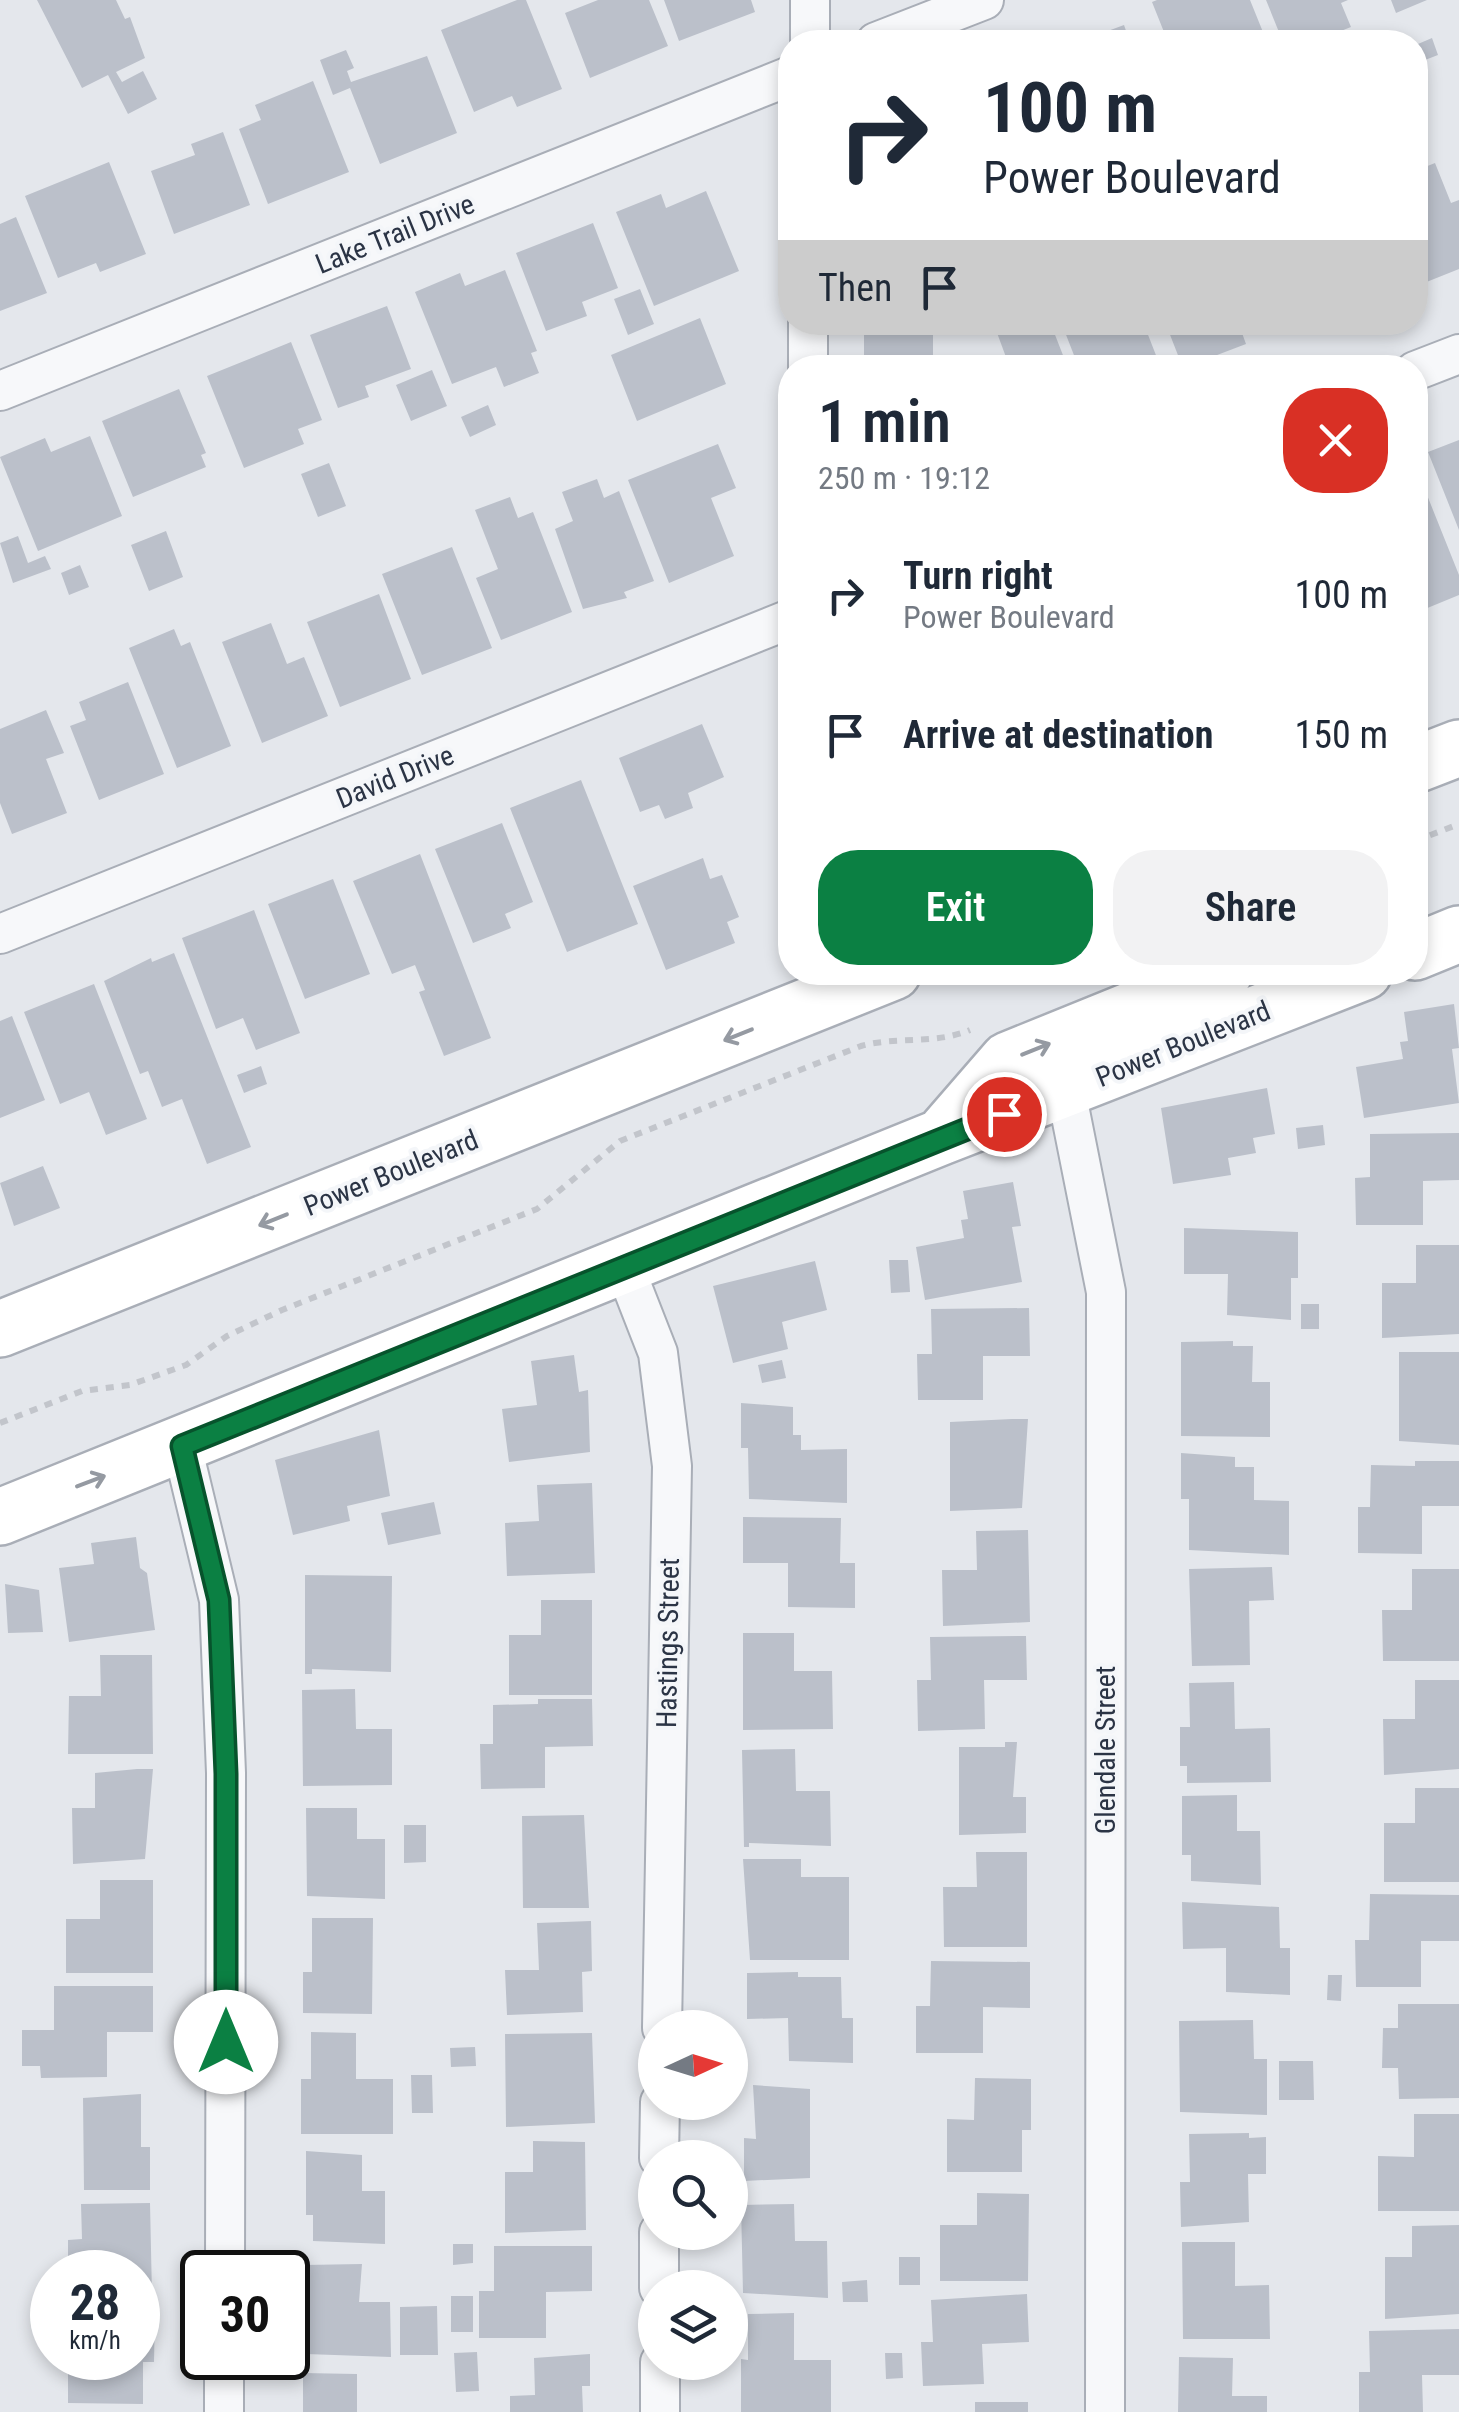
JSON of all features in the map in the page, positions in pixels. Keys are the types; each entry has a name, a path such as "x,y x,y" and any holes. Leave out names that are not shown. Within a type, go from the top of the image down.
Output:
{"main road":[{"path":"1428,761 1459,748"},
{"path":"1428,947 1459,934"},
{"path":"941,1137 1008,1060 1193,985"},
{"name":"Power Boulevard","path":"0,1516 182,1446 941,1137 1331,985"},
{"name":"Power Boulevard","path":"0,1328 807,990"}],"street":[{"path":"810,0 810,30"},
{"path":"907,30 984,0"},
{"name":"Lake Trail Drive","path":"0,391 778,81"},
{"path":"1428,366 1459,354"},
{"name":"David Drive","path":"0,934 778,624"},
{"name":"Glendale Street","path":"1066,1091 1106,1292 1105,2412"},
{"name":"Hastings Street","path":"624,1266 658,1353 672,1466 662,2010"},
{"path":"182,1446 219,1600 226,1774 224,2250"},
{"path":"224,2380 224,2412"},
{"path":"660,2380 660,2412"}],"path":[{"path":"1428,837 1459,824"},
{"path":"0,1423 82,1391 130,1385 186,1365 227,1336 282,1310 537,1209 620,1141 862,1046 881,1040 946,1040 979,1026"}],"building":[{"path":"37,0 116,0 125,19 130,17 145,58 116,72 122,82 143,71 157,99 128,114 108,75 82,88"},
{"path":"526,0 562,89 517,107 512,96 474,112 441,30"},
{"path":"598,0 649,0 668,46 590,78 565,13"},
{"path":"664,0 751,0 755,12 679,41"},
{"path":"1250,0 1262,30 1163,30 1152,2"},
{"path":"1266,0 1348,0 1341,3 1351,27 1278,30"},
{"path":"1391,0 1427,0 1396,13"},
{"path":"1432,38 1438,55 1428,59 1428,40"},
{"path":"346,50 354,68 347,71 351,82 427,56 457,133 380,164 350,88 333,95 320,60"},
{"path":"313,81 349,172 268,204 239,129 261,120 255,105"},
{"path":"223,132 250,205 174,234 151,171 195,155 191,144"},
{"path":"109,162 146,254 100,272 96,263 58,278 25,196"},
{"path":"1435,163 1451,203 1459,200 1459,269 1428,281 1428,166"},
{"path":"706,191 739,271 654,306 616,212 661,194 666,208"},
{"path":"16,217 47,293 0,311 0,224"},
{"path":"593,223 618,288 582,302 587,316 546,331 516,253"},
{"path":"505,270 537,351 531,353 539,373 504,387 496,367 452,384 415,292 460,273 465,286"},
{"path":"640,289 654,324 628,335 614,299"},
{"path":"387,306 411,369 365,386 369,397 338,408 310,335"},
{"path":"700,318 726,384 637,421 611,355"},
{"path":"864,335 933,335 933,355 864,355"},
{"path":"998,335 1055,335 1063,355 1005,355"},
{"path":"1066,335 1148,335 1156,355 1074,355"},
{"path":"1170,335 1243,335 1246,344 1217,355 1178,355"},
{"path":"291,342 322,420 298,429 304,444 244,468 207,376"},
{"path":"432,370 447,406 411,421 396,385"},
{"path":"179,389 206,453 201,455 206,467 133,497 102,421"},
{"path":"488,405 496,425 470,437 461,417"},
{"path":"90,436 122,516 38,551 0,457 45,438 51,452"},
{"path":"1459,440 1459,530 1428,452"},
{"path":"718,444 736,488 711,498 734,556 669,583 628,480"},
{"path":"329,463 346,506 318,517 301,474"},
{"path":"597,479 604,498 619,491 654,581 624,592 627,598 583,609 555,529 573,521 562,492"},
{"path":"510,497 518,518 533,512 572,612 501,640 476,578 498,569 475,510"},
{"path":"1428,498 1459,575 1459,595 1428,608"},
{"path":"166,531 183,577 149,591 131,545"},
{"path":"18,536 28,563 45,556 51,569 13,583 0,543"},
{"path":"452,547 492,648 422,675 382,574"},
{"path":"80,565 89,587 69,595 61,573"},
{"path":"379,594 411,679 340,707 307,622"},
{"path":"271,623 287,664 304,657 328,716 262,743 222,642"},
{"path":"174,629 181,646 190,642 231,746 177,768 129,648"},
{"path":"128,682 164,774 99,800 70,726 86,720 79,702"},
{"path":"46,710 64,753 46,759 67,813 12,834 0,803 0,729"},
{"path":"702,724 724,777 688,793 693,808 665,819 659,805 640,812 619,758"},
{"path":"581,780 638,924 567,952 510,808"},
{"path":"502,823 533,902 505,914 511,928 473,943 435,849"},
{"path":"420,854 491,1038 444,1056 419,992 425,990 415,965 392,974 353,881"},
{"path":"703,858 710,879 722,875 739,917 727,922 735,943 666,970 633,886"},
{"path":"333,879 370,974 305,999 268,904"},
{"path":"254,910 300,1033 256,1050 243,1018 216,1029 182,938"},
{"path":"174,953 251,1147 207,1164 182,1099 162,1107 148,1071 140,1074 104,981 151,958 152,962"},
{"path":"94,984 147,1119 106,1135 89,1092 60,1104 24,1012"},
{"path":"1454,1004 1459,1048 1452,1049 1459,1103 1364,1118 1356,1067 1403,1059 1400,1042 1408,1041 1404,1012"},
{"path":"12,1016 45,1100 0,1118 0,1021"},
{"path":"261,1066 267,1084 244,1093 237,1075"},
{"path":"1267,1088 1275,1134 1253,1138 1256,1153 1228,1158 1231,1175 1173,1184 1161,1108"},
{"path":"1323,1125 1325,1145 1298,1149 1296,1128"},
{"path":"1459,1133 1459,1180 1423,1181 1423,1225 1356,1225 1355,1178 1370,1177 1370,1134"},
{"path":"43,1166 60,1208 14,1226 0,1183"},
{"path":"1013,1182 1021,1226 1012,1227 1022,1282 925,1300 916,1247 964,1238 961,1220 968,1219 963,1191"},
{"path":"1184,1228 1298,1232 1298,1278 1291,1278 1291,1320 1227,1315 1228,1274 1184,1274"},
{"path":"1416,1245 1459,1245 1459,1334 1382,1338 1382,1283 1416,1283"},
{"path":"889,1260 908,1260 910,1292 891,1293"},
{"path":"815,1261 827,1310 782,1322 788,1349 733,1363 713,1286"},
{"path":"1301,1304 1319,1304 1319,1329 1301,1329"},
{"path":"1029,1308 1030,1356 983,1356 983,1400 918,1400 917,1354 932,1354 931,1309"},
{"path":"1233,1341 1233,1346 1253,1346 1252,1382 1270,1382 1270,1437 1181,1436 1181,1342"},
{"path":"1399,1352 1459,1352 1459,1445 1399,1441"},
{"path":"574,1355 579,1392 588,1390 590,1452 509,1462 502,1409 537,1405 531,1361"},
{"path":"782,1360 786,1378 762,1383 758,1365"},
{"path":"741,1403 793,1407 793,1435 801,1435 801,1450 847,1449 847,1503 749,1499 748,1448 741,1448"},
{"path":"1028,1419 1022,1508 950,1511 950,1422"},
{"path":"379,1430 390,1496 347,1506 350,1521 293,1535 275,1460"},
{"path":"1181,1453 1235,1457 1235,1467 1254,1467 1254,1500 1289,1501 1289,1555 1189,1550 1189,1499 1181,1499"},
{"path":"1415,1461 1459,1461 1459,1506 1422,1506 1422,1554 1358,1553 1358,1507 1370,1507 1371,1465 1415,1466"},
{"path":"592,1483 595,1573 507,1576 505,1523 539,1521 537,1485"},
{"path":"434,1502 441,1534 388,1545 381,1513"},
{"path":"743,1517 841,1518 840,1563 855,1563 855,1608 788,1607 788,1563 743,1563"},
{"path":"1028,1530 1030,1622 943,1626 942,1570 977,1570 976,1531"},
{"path":"136,1537 140,1568 147,1573 155,1630 69,1642 59,1568 94,1564 91,1543"},
{"path":"1272,1567 1274,1600 1249,1601 1250,1665 1192,1666 1189,1569"},
{"path":"1412,1569 1459,1569 1459,1661 1383,1661 1382,1610 1412,1610"},
{"path":"305,1575 392,1576 391,1672 312,1669 312,1674 305,1674"},
{"path":"5,1584 39,1590 43,1632 8,1633"},
{"path":"541,1600 592,1600 592,1695 509,1695 509,1635 541,1635"},
{"path":"743,1633 794,1633 794,1671 832,1671 833,1729 743,1730"},
{"path":"1026,1636 1027,1680 984,1680 985,1729 918,1731 917,1680 931,1680 930,1637"},
{"path":"100,1655 152,1655 153,1754 68,1754 69,1696 101,1696"},
{"path":"1415,1680 1459,1680 1459,1769 1384,1775 1383,1719 1415,1719"},
{"path":"1234,1682 1235,1729 1270,1728 1271,1782 1187,1783 1187,1766 1180,1766 1180,1727 1190,1727 1189,1683"},
{"path":"355,1689 356,1729 392,1729 392,1785 303,1786 302,1690"},
{"path":"538,1699 592,1699 593,1746 545,1747 545,1788 481,1789 480,1744 493,1744 493,1705 538,1704"},
{"path":"1005,1742 1017,1742 1013,1797 1026,1797 1026,1833 959,1835 959,1747 1005,1747"},
{"path":"795,1749 796,1791 830,1791 831,1846 749,1843 749,1847 744,1847 742,1750"},
{"path":"153,1769 145,1859 73,1864 72,1808 95,1808 95,1773"},
{"path":"1415,1788 1459,1788 1459,1882 1384,1882 1384,1823 1415,1823"},
{"path":"1237,1795 1237,1831 1260,1831 1261,1885 1191,1881 1191,1855 1182,1855 1182,1796"},
{"path":"306,1808 357,1808 357,1839 385,1839 385,1899 307,1896"},
{"path":"584,1815 589,1908 523,1908 522,1816"},
{"path":"404,1825 426,1825 426,1862 404,1863"},
{"path":"976,1852 1027,1852 1027,1947 944,1947 943,1887 977,1887"},
{"path":"743,1859 801,1859 801,1877 849,1877 849,1960 750,1960"},
{"path":"100,1880 153,1880 153,1973 66,1973 66,1919 100,1919"},
{"path":"1370,1894 1459,1895 1459,1941 1421,1941 1421,1987 1356,1987 1355,1940 1369,1940"},
{"path":"1182,1902 1279,1907 1280,1948 1290,1948 1290,1995 1226,1992 1226,1948 1183,1949"},
{"path":"312,1918 373,1918 372,2014 303,2013 303,1972 312,1972"},
{"path":"591,1921 592,1971 582,1972 583,2012 507,2015 505,1970 539,1970 537,1923"},
{"path":"931,1961 1030,1962 1030,2008 983,2007 983,2053 916,2053 916,2006 930,2006"},
{"path":"798,1972 798,1977 841,1977 842,2018 853,2018 853,2063 789,2061 788,2018 748,2019 747,1973"},
{"path":"1328,1975 1342,1975 1341,2001 1327,2000"},
{"path":"54,1986 153,1986 153,2032 107,2032 107,2077 41,2078 40,2066 22,2066 22,2030 54,2030"},
{"path":"1398,2004 1459,2004 1459,2098 1399,2099 1398,2068 1382,2068 1383,2028 1398,2028"},
{"path":"1253,2020 1254,2059 1267,2059 1267,2115 1180,2112 1179,2021"},
{"path":"311,2032 356,2033 356,2079 393,2079 393,2134 301,2134 301,2079 311,2079"},
{"path":"592,2033 595,2123 506,2127 505,2034"},
{"path":"475,2047 476,2066 451,2067 450,2048"},
{"path":"1279,2061 1313,2061 1314,2100 1279,2100"},
{"path":"411,2075 432,2075 433,2113 412,2113"},
{"path":"975,2078 1031,2079 1031,2130 1022,2130 1022,2172 947,2172 947,2119 974,2120"},
{"path":"753,2085 810,2089 810,2178 748,2181 748,2140 744,2138 756,2139"},
{"path":"141,2094 141,2147 150,2147 150,2190 84,2190 83,2098"},
{"path":"1414,2114 1459,2114 1459,2211 1378,2211 1378,2156 1414,2157"},
{"path":"1249,2133 1249,2138 1266,2137 1266,2174 1248,2174 1249,2222 1181,2227 1180,2182 1190,2182 1189,2134"},
{"path":"533,2141 585,2142 586,2230 505,2233 505,2172 533,2172"},
{"path":"306,2151 362,2155 362,2191 385,2191 385,2244 313,2241 313,2215 306,2215"},
{"path":"977,2193 1029,2194 1028,2281 940,2281 940,2225 977,2225"},
{"path":"150,2203 151,2250 68,2250 68,2240 82,2239 81,2204"},
{"path":"794,2204 795,2241 827,2241 828,2298 748,2293 748,2270 742,2270 742,2250 748,2250 748,2205"},
{"path":"1459,2225 1459,2314 1385,2319 1385,2257 1412,2257 1412,2226"},
{"path":"1182,2242 1235,2242 1235,2286 1269,2285 1270,2339 1183,2339"},
{"path":"453,2244 473,2244 473,2263 453,2265"},
{"path":"494,2246 592,2246 592,2291 546,2292 546,2338 479,2338 479,2291 494,2291"},
{"path":"899,2257 920,2257 920,2285 899,2285"},
{"path":"362,2264 359,2302 390,2302 391,2357 310,2354 310,2265"},
{"path":"867,2280 868,2302 843,2302 842,2282"},
{"path":"1027,2294 1029,2342 982,2344 984,2384 923,2386 921,2342 933,2342 931,2300"},
{"path":"451,2296 473,2296 473,2332 451,2332"},
{"path":"437,2306 438,2355 400,2355 400,2307"},
{"path":"794,2313 794,2360 831,2360 831,2412 741,2412 741,2380 748,2380 748,2314"},
{"path":"1459,2329 1459,2375 1422,2375 1423,2412 1359,2412 1359,2372 1370,2372 1369,2331"},
{"path":"477,2352 479,2391 456,2392 454,2353"},
{"path":"885,2353 902,2353 903,2378 886,2379"},
{"path":"590,2354 590,2386 582,2386 583,2412 510,2412 510,2396 535,2395 534,2358"},
{"path":"1179,2357 1233,2358 1232,2396 1267,2396 1267,2412 1178,2412"},
{"path":"310,2373 357,2374 357,2412 303,2412 303,2380 310,2380"},
{"path":"68,2380 143,2380 143,2404 68,2403"},
{"path":"975,2402 1028,2402 1028,2412 975,2412"}],"route":[{"path":"226,2042 226,1774 219,1600 182,1446 1004,1114"}]}
